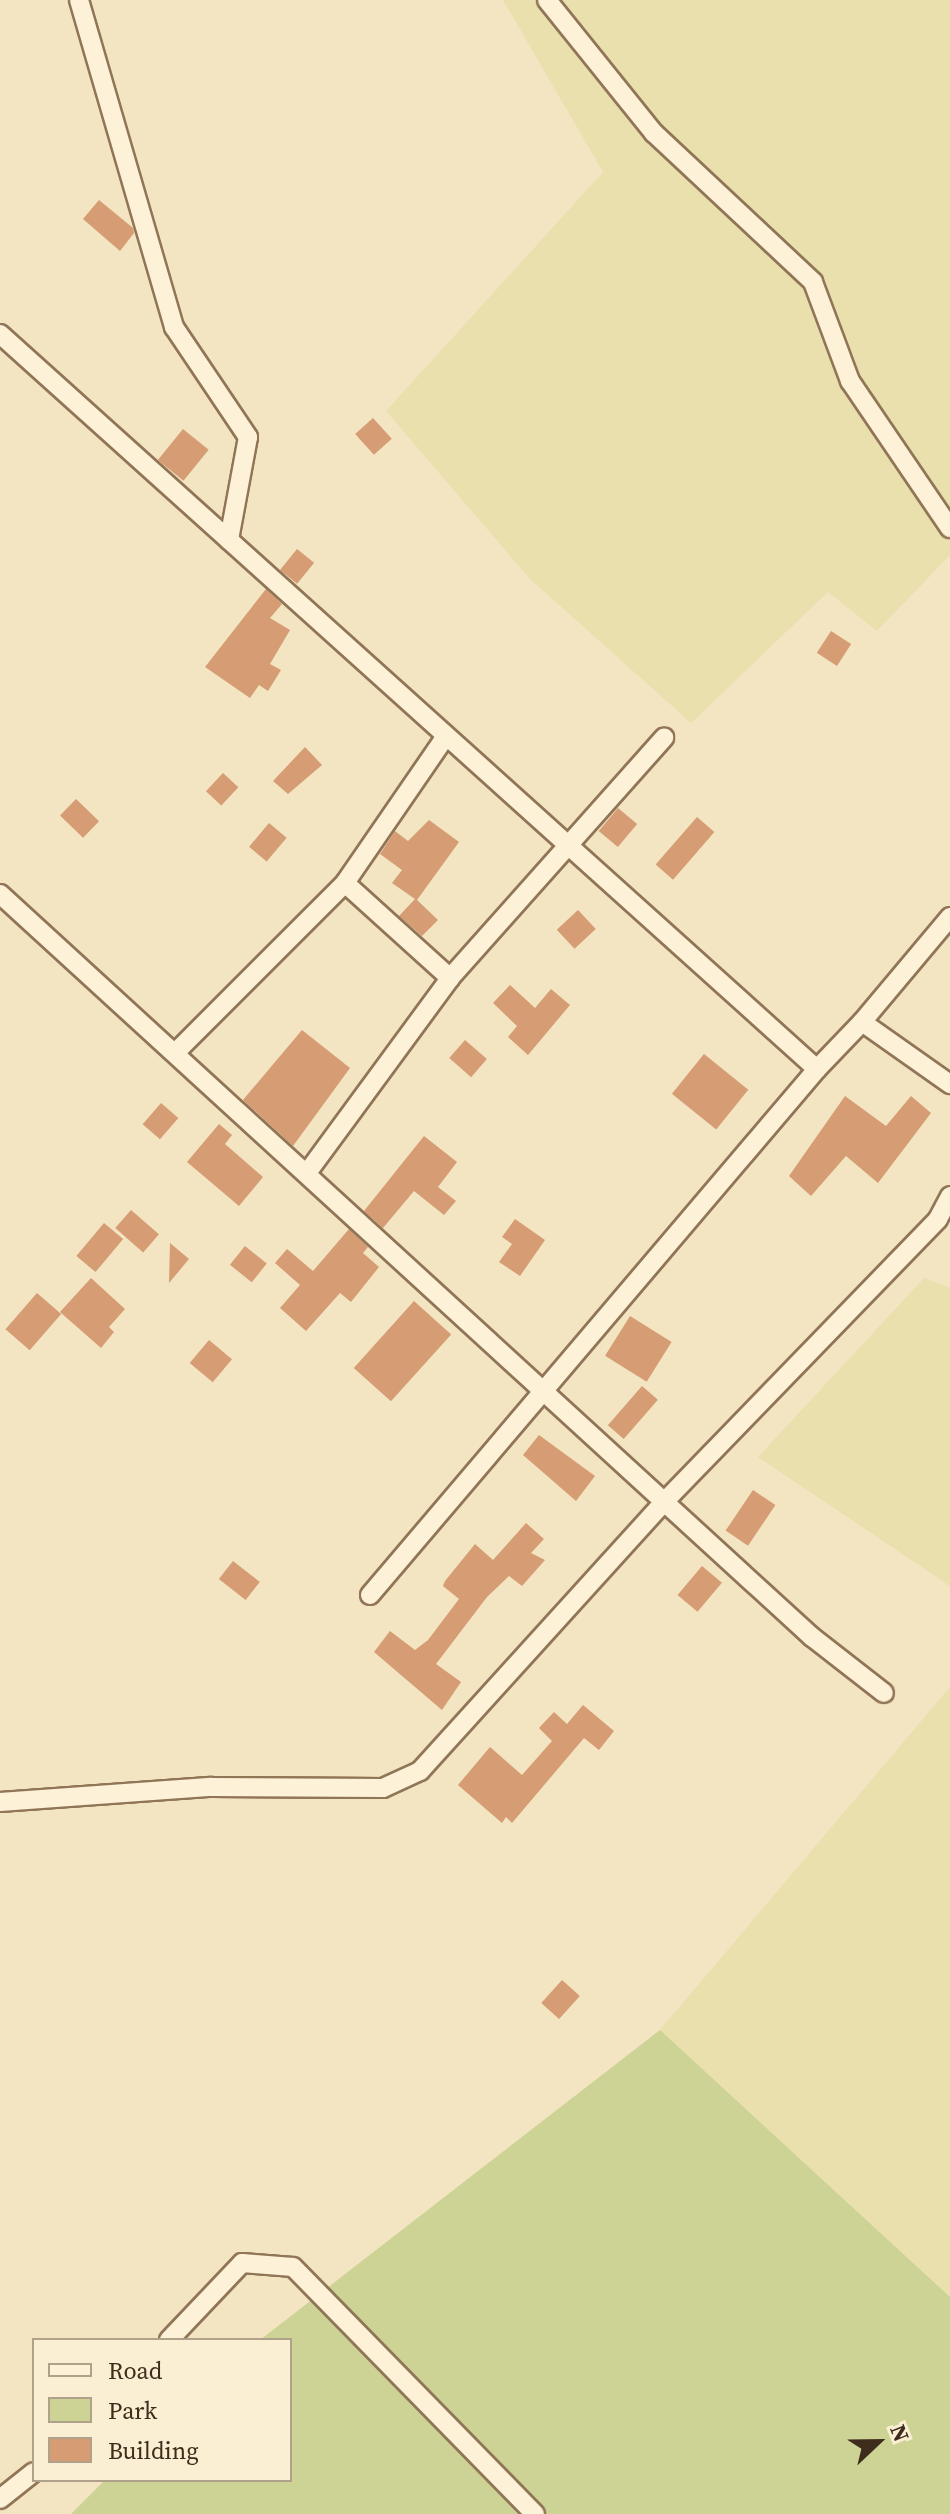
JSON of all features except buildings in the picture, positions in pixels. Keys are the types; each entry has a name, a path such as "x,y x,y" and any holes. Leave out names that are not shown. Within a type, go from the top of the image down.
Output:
{"street":[{"path":"79,0 174,327 248,437 229,540"},
{"path":"547,0 654,133 813,282 850,381 950,528"},
{"path":"0,334 817,1069"},
{"path":"175,1053 345,883 446,736"},
{"path":"307,1173 450,978 664,738"},
{"path":"345,883 450,978"},
{"path":"0,894 546,1389 812,1637 884,1693"},
{"path":"370,1595 950,917"},
{"path":"862,1022 950,1084"},
{"path":"0,1802 211,1787 383,1788 420,1771 665,1501 938,1219 950,1196"},
{"path":"171,2338 242,2263 293,2267 535,2514"},
{"path":"0,2499 32,2474"}],"shaded area":[{"path":"503,0 950,0 950,555 877,631 828,592 691,723 529,578 386,411 603,172"},
{"path":"924,1278 950,1288 950,1586 758,1457"},
{"path":"950,1687 950,2297 660,2030"}],"green space":[{"path":"660,2030 950,2297 950,2514 71,2514 103,2482 292,2482 292,2338 263,2338"}]}
